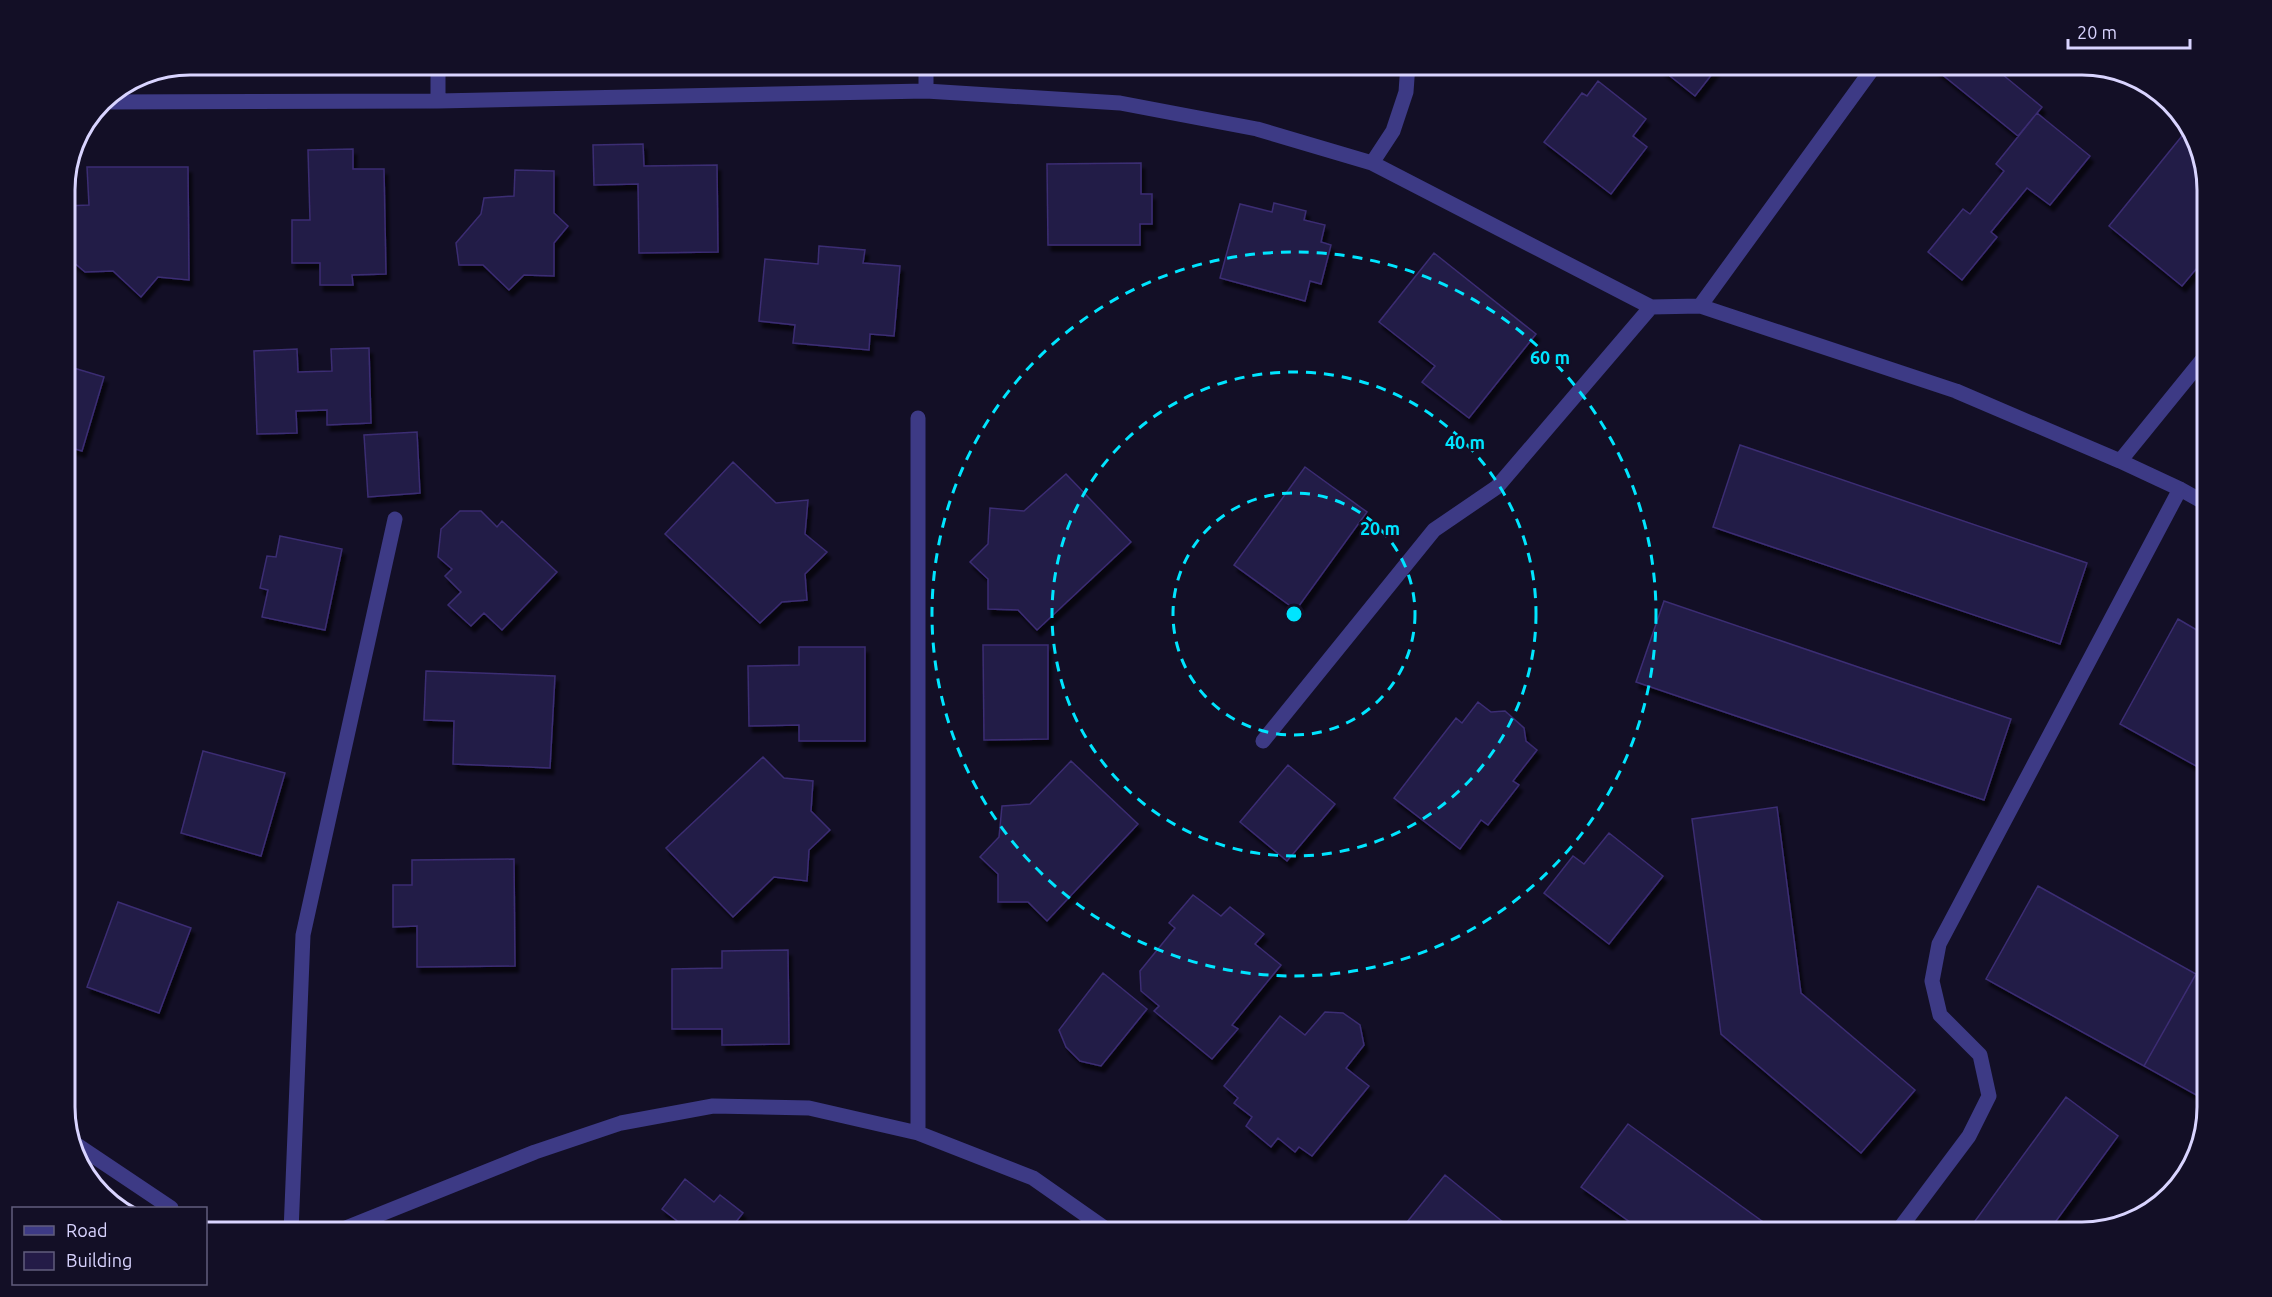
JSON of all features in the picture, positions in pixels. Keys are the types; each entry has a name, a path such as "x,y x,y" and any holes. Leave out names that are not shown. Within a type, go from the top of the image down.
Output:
{"street":[{"path":"438,75 438,101"},
{"path":"926,75 926,91"},
{"path":"1372,163 1393,131 1406,92 1407,75"},
{"path":"1700,306 1868,75"},
{"path":"115,102 438,101 926,91 1120,103 1257,129 1372,163 1652,307 1700,306 1956,391 2120,461 2197,498"},
{"path":"1263,741 1434,530 1497,488 1652,307"},
{"path":"2120,461 2197,366"},
{"path":"918,418 918,1133"},
{"path":"1905,1222 1969,1136 1989,1096 1980,1055 1940,1015 1932,981 1939,944 2180,489"},
{"path":"291,1222 303,935 395,519"},
{"path":"363,1222 535,1152 621,1123 713,1106 809,1108 918,1133 1033,1178 1095,1222"},
{"path":"83,1149 168,1207"}],"building":[{"path":"1669,75 1711,75 1695,96"},
{"path":"1943,75 2003,75 2042,107 2018,136"},
{"path":"1598,81 1646,119 1633,136 1647,147 1611,194 1544,142 1582,93 1587,96"},
{"path":"2037,113 2090,156 2050,205 2027,188 1991,232 1997,237 1962,280 1928,252 1963,209 1970,214 2004,171 1996,164"},
{"path":"2183,135 2193,160 2197,182 2197,268 2182,286 2109,226"},
{"path":"643,144 644,166 717,165 718,252 639,253 638,184 594,185 593,145"},
{"path":"353,149 353,169 384,169 386,274 352,275 353,285 320,285 320,263 292,263 292,220 310,220 308,150"},
{"path":"1141,163 1141,194 1152,194 1152,224 1140,224 1140,245 1048,245 1047,164"},
{"path":"87,167 188,167 189,280 158,277 141,297 113,271 85,272 75,264 75,206 89,205"},
{"path":"515,170 554,171 554,213 568,226 554,243 554,276 524,275 509,290 483,265 459,265 456,243 481,214 484,198 514,196"},
{"path":"1274,203 1306,211 1304,220 1325,225 1321,242 1331,245 1321,284 1310,281 1305,301 1220,278 1240,204 1272,212"},
{"path":"819,246 865,250 863,263 900,266 894,336 870,334 869,350 793,343 795,325 759,321 765,259 818,264"},
{"path":"1434,253 1536,334 1469,418 1422,382 1435,366 1379,322"},
{"path":"369,348 371,423 327,425 327,410 296,411 297,433 257,434 254,351 297,349 298,372 332,371 331,349"},
{"path":"75,368 104,377 82,451 75,449"},
{"path":"417,432 420,493 368,497 364,435"},
{"path":"1740,445 2087,563 2060,644 1713,527"},
{"path":"733,462 776,503 808,500 805,534 827,552 805,574 807,600 782,602 760,623 665,534"},
{"path":"1305,467 1367,512 1296,610 1234,565"},
{"path":"1066,474 1131,542 1037,630 1018,610 988,609 988,579 970,562 988,544 990,508 1024,511"},
{"path":"460,511 481,511 497,527 502,521 557,572 502,630 484,613 471,626 448,605 461,592 445,576 452,569 438,557 441,529"},
{"path":"280,536 342,549 325,630 262,617 268,590 260,588 267,556 276,557"},
{"path":"1664,601 2011,719 1984,800 1636,682"},
{"path":"2178,619 2197,630 2197,766 2120,724"},
{"path":"983,645 1048,645 1048,739 984,740"},
{"path":"799,647 865,647 865,741 799,741 799,725 749,726 748,666 799,665"},
{"path":"426,671 555,676 550,768 453,764 454,721 424,720"},
{"path":"1478,702 1491,712 1505,711 1524,728 1526,741 1537,750 1513,781 1519,785 1488,825 1481,820 1460,849 1394,798 1456,718 1462,723"},
{"path":"203,751 285,773 261,856 181,833"},
{"path":"763,757 784,778 813,781 811,811 830,830 809,850 807,881 774,877 733,917 666,848"},
{"path":"1071,761 1138,824 1047,921 1028,902 998,902 998,874 980,857 999,837 1002,806 1030,804"},
{"path":"1288,765 1335,804 1287,861 1240,822"},
{"path":"1777,807 1801,993 1915,1090 1861,1153 1721,1034 1692,819"},
{"path":"1609,833 1663,876 1609,944 1544,893 1573,856 1584,864"},
{"path":"514,859 515,966 417,967 417,926 393,927 393,885 412,885 412,860"},
{"path":"2038,886 2196,974 2144,1066 1986,979"},
{"path":"1193,895 1221,916 1230,907 1264,934 1255,944 1281,965 1232,1025 1238,1029 1212,1059 1154,1011 1159,1006 1141,991 1140,971 1175,928 1169,923"},
{"path":"118,902 191,928 159,1013 87,987"},
{"path":"788,950 789,1044 722,1045 722,1029 672,1029 672,969 722,968 722,951"},
{"path":"1103,973 1147,1009 1101,1066 1080,1061 1066,1047 1059,1030"},
{"path":"2196,974 2197,975 2197,1095 2144,1066"},
{"path":"1325,1012 1343,1013 1360,1025 1364,1045 1346,1068 1369,1086 1312,1156 1299,1147 1295,1152 1278,1138 1271,1147 1246,1126 1252,1117 1234,1103 1238,1098 1224,1086 1280,1016 1305,1035"},
{"path":"2066,1097 2118,1136 2055,1222 1974,1222"},
{"path":"1628,1124 1763,1222 1630,1222 1581,1187"},
{"path":"1445,1175 1503,1222 1407,1222"},
{"path":"685,1179 714,1202 720,1195 743,1213 736,1222 679,1222 662,1209"}]}
